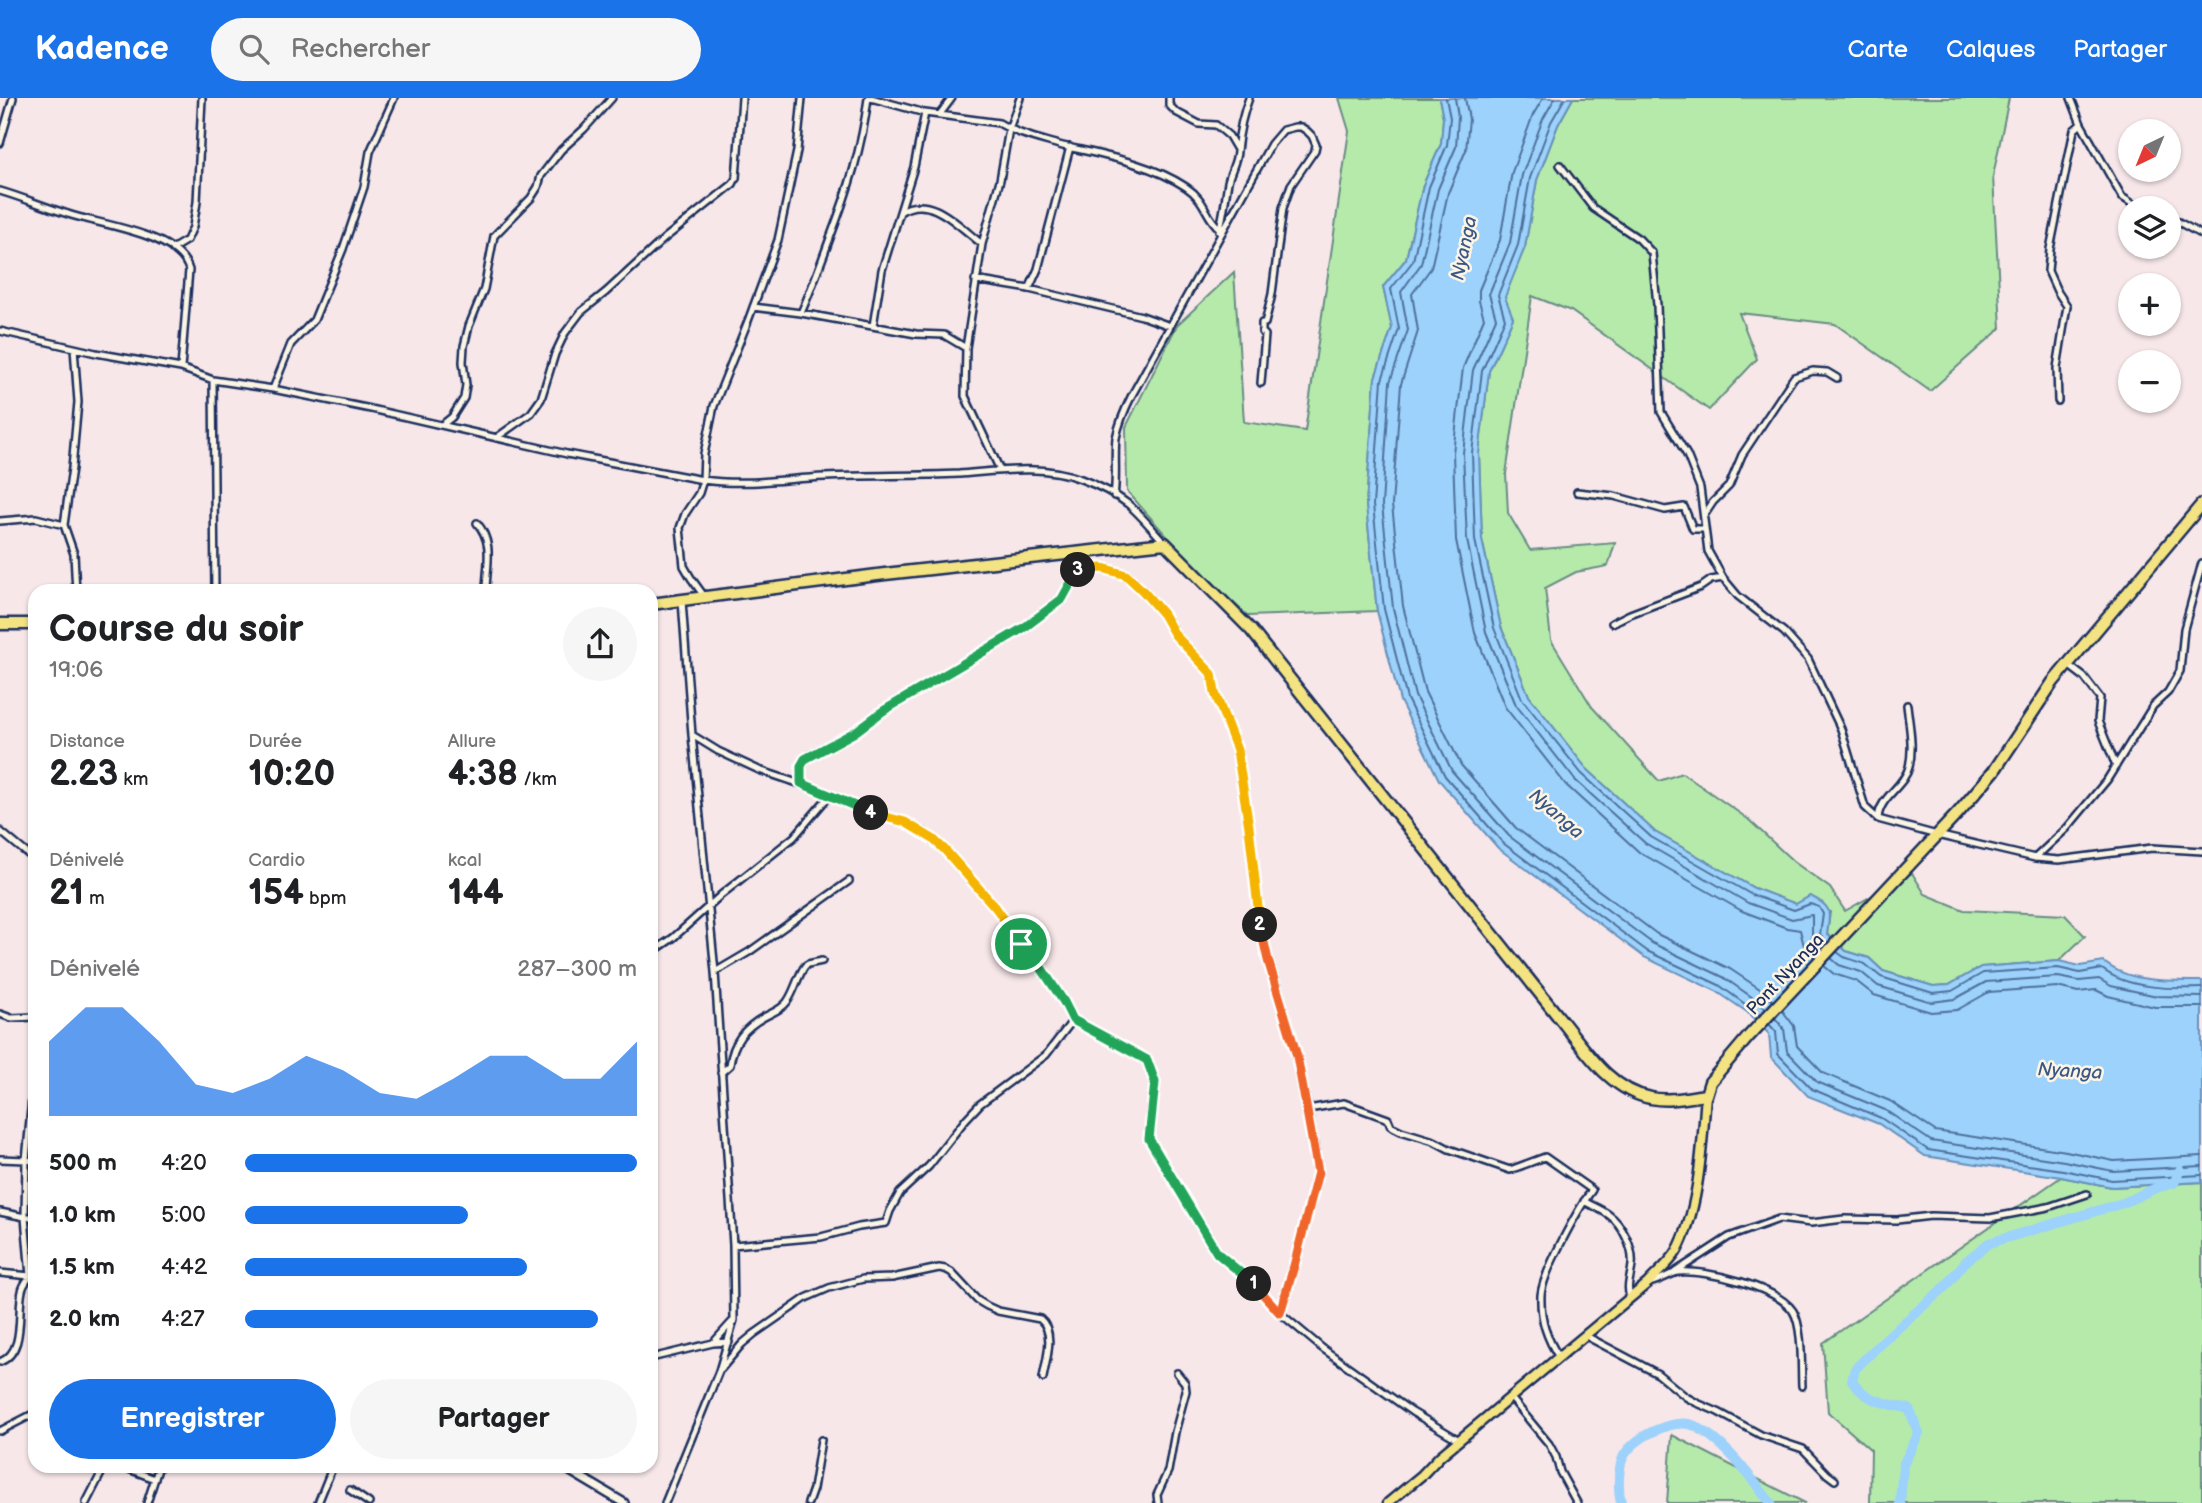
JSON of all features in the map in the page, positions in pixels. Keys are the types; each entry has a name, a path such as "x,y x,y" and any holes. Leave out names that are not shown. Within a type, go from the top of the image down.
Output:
{"highway":[{"name":"Pont Nyanga","path":"1706,1095 1710,1082 1749,1036 1937,835 1993,771 2067,664 2202,504"},
{"path":"658,603 885,574 1165,543 1251,630 1604,1071 1629,1091 1652,1099 1706,1095"},
{"path":"0,624 28,624"}],"main road":[{"path":"1388,1503 1440,1456 1648,1283 1676,1253 1688,1226 1702,1148 1706,1095"}],"street":[{"path":"0,143 13,98"},
{"path":"183,257 193,227 197,202 202,98"},
{"path":"273,389 291,344 314,320 364,187 370,152 394,98"},
{"path":"442,425 452,417 464,398 464,345 484,289 495,236 531,198 541,176 561,150 612,98"},
{"path":"496,438 531,413 536,406 545,392 555,354 565,332 581,312 665,237 733,184 736,178 742,98"},
{"path":"706,598 684,566 680,528 703,480 704,454 714,406 778,240 797,151 802,98"},
{"path":"801,313 852,180 870,98 925,113 999,123 1009,129 1140,166 1184,186 1197,195 1219,228"},
{"path":"940,114 952,98"},
{"path":"1000,470 965,396 966,348 982,244 1000,180 1009,129 1020,98"},
{"path":"1169,98 1169,105 1176,112 1199,124 1211,124 1221,129 1229,136 1237,151"},
{"path":"1218,241 1228,179 1237,151 1241,118 1249,98"},
{"path":"2071,98 2081,124 2121,196"},
{"path":"873,326 882,270 914,167 925,113"},
{"path":"2058,401 2057,368 2067,306 2048,271 2074,130 2081,124"},
{"path":"1114,496 1117,476 1116,442 1123,414 1263,156 1278,135 1289,127 1301,127 1315,142 1315,150 1291,185 1283,208 1272,294 1265,323 1262,323 1262,332 1265,335 1261,383"},
{"path":"1029,289 1038,269 1070,147"},
{"path":"1560,165 1593,208 1639,239 1652,253 1661,412 1687,455 1700,488 1708,551 1723,578 1738,596 1792,640 1808,659 1840,729 1865,807 1878,819 2035,858 2059,860 2152,848 2202,851"},
{"path":"0,191 69,215 134,232 172,249 183,257 189,270 181,368"},
{"path":"900,212 919,205 930,207 947,216 982,244"},
{"path":"2181,222 2202,235"},
{"path":"172,249 187,240"},
{"path":"975,280 1029,289 1142,316 1170,326"},
{"path":"753,307 916,334 944,335 966,348"},
{"path":"0,331 181,368 213,380 273,389 496,438 722,483 1000,470 1061,473 1079,478 1127,504 1165,543"},
{"path":"74,348 78,401 64,525 74,554 76,584"},
{"path":"1704,516 1729,486 1742,455 1794,377 1813,371 1827,372 1837,378"},
{"path":"213,380 215,584"},
{"path":"1577,492 1614,496 1665,510 1684,506 1693,529 1706,529"},
{"path":"0,521 36,519 64,525"},
{"path":"477,523 486,534 488,542 487,584"},
{"path":"1072,555 1079,569"},
{"path":"2035,858 2067,828 2107,780 2153,706 2168,692 2180,671 2184,629 2202,564"},
{"path":"1079,569 1103,568 1126,575 1143,591 1163,614 1175,635 1212,674 1215,693 1237,750 1261,932 1297,1056 1318,1172 1280,1313"},
{"path":"801,783 801,766 805,759 855,732 883,711 1025,627 1062,599 1079,569"},
{"path":"1612,623 1701,587 1711,580 1723,578"},
{"path":"665,1503 719,1371 734,1320 733,1245 715,972 682,601"},
{"path":"2067,664 2084,677 2100,698 2098,721 2116,766"},
{"path":"1878,819 1879,808 1909,767 1907,705"},
{"path":"692,735 740,761 880,816 905,822 924,832 945,850 996,908 1021,944 1036,960 1073,1020 1147,1060 1155,1082 1149,1139 1217,1253 1255,1284 1280,1313 1322,1348 1412,1412 1459,1440"},
{"path":"658,948 794,837 829,796"},
{"path":"0,831 28,854"},
{"path":"2047,846 2059,860"},
{"path":"715,972 750,953 849,881"},
{"path":"721,1073 730,1065 738,1038 751,1025 785,1005 805,967 822,961"},
{"path":"0,1014 11,1018 28,1017"},
{"path":"733,1245 821,1237 886,1223 900,1193 929,1166 966,1119 980,1104 1046,1055 1073,1020"},
{"path":"1308,1109 1336,1103 1355,1106 1388,1119 1391,1126 1401,1131 1434,1140 1449,1149 1510,1170 1545,1157 1592,1190 1555,1257 1541,1293 1547,1340 1559,1357"},
{"path":"28,1140 25,1217 28,1242"},
{"path":"0,1159 26,1160"},
{"path":"1648,1283 1661,1281 1729,1237 1779,1219 1811,1223 1931,1216 1990,1218 2048,1206 2087,1194"},
{"path":"1584,1201 1611,1216 1626,1238 1633,1254 1627,1284 1630,1298"},
{"path":"0,1212 25,1217"},
{"path":"719,1371 754,1334 817,1292 863,1279 892,1278 939,1268 951,1272 977,1300 988,1306 998,1311 1040,1319 1045,1324 1048,1329 1048,1348 1043,1378"},
{"path":"1675,1272 1708,1272 1725,1276 1758,1287 1792,1310 1801,1343 1802,1386"},
{"path":"0,1273 28,1275"},
{"path":"0,1362 12,1353 17,1340 22,1288 28,1280"},
{"path":"713,1343 734,1320"},
{"path":"1586,1336 1658,1374 1697,1403 1761,1435 1803,1449 1835,1480"},
{"path":"658,1356 713,1343 729,1342"},
{"path":"1158,1503 1157,1495 1168,1471 1186,1391 1185,1384 1177,1373"},
{"path":"1511,1398 1549,1444 1577,1503"},
{"path":"0,1431 28,1417"},
{"path":"807,1503 813,1489 821,1440"},
{"path":"86,1503 101,1473"},
{"path":"139,1473 155,1479"},
{"path":"147,1503 157,1473"},
{"path":"318,1503 329,1473"},
{"path":"574,1473 624,1503"},
{"path":"350,1490 369,1503"}],"green space":[{"path":"1339,98 1439,98 1443,118 1441,144 1423,185 1406,259 1383,287 1392,328 1375,378 1366,505 1377,611 1248,616 1194,567 1127,491 1126,427 1177,325 1234,272 1244,422 1305,431 1349,131"},
{"path":"1573,98 2009,98 1993,176 2001,328 1930,391 1835,324 1739,313 1757,359 1709,410 1571,311 1532,296 1506,474 1508,513 1530,550 1615,543 1608,566 1576,572 1545,588 1551,640 1592,707 1659,781 1682,773 1748,819 1794,862 1830,888 1845,911 1912,873 1925,894 1964,910 2065,915 2085,936 2059,961 1981,967 1949,985 1933,986 1883,971 1869,958 1846,951 1827,934 1830,912 1810,896 1796,904 1754,888 1655,832 1586,768 1529,696 1501,627 1482,539 1479,453 1489,371 1513,318 1504,297 1525,247 1537,180 1558,125"},
{"path":"2061,1177 2112,1187 2202,1182 2202,1503 1870,1503 1871,1450 1828,1412 1823,1343"},
{"path":"1672,1435 1805,1503 1667,1503"}],"water":[{"name":"Nyanga","path":"1439,98 1573,98 1558,125 1537,180 1525,247 1505,297 1513,318 1489,371 1479,453 1482,540 1501,627 1529,696 1586,768 1655,832 1754,888 1796,904 1810,896 1823,903 1828,910 1827,934 1846,951 1869,958 1883,971 1933,986 1949,985 1981,967 2059,961 2080,966 2104,962 2125,974 2138,977 2164,981 2202,981 2202,1182 2112,1187 1925,1156 1879,1124 1808,1096 1771,1057 1769,1034 1747,1012 1716,991 1644,957 1498,848 1439,780 1400,701 1377,611 1366,505 1375,378 1392,328 1383,287 1406,259 1423,185 1441,144 1443,118"}],"waterway":[{"path":"1900,1503 1903,1465 1919,1433 1909,1409 1863,1393 1852,1380 1855,1369 1945,1287 1965,1262 1989,1243 2123,1203 2174,1183 2180,1170"},
{"path":"1621,1503 1619,1476 1626,1452 1653,1431 1676,1424 1695,1426 1717,1441 1771,1503"}],"route":[{"path":"1103,568 1126,575 1143,591 1163,614 1175,635 1212,674 1215,693 1237,750 1261,932 1297,1056 1318,1172 1280,1313 1255,1284 1217,1253 1149,1139 1155,1082 1147,1060 1073,1020 1036,960 1021,944 996,908 933,839 905,822 855,807 801,783 801,766 810,755 855,732 883,711 1051,609 1062,599 1079,569 1103,568"}]}
